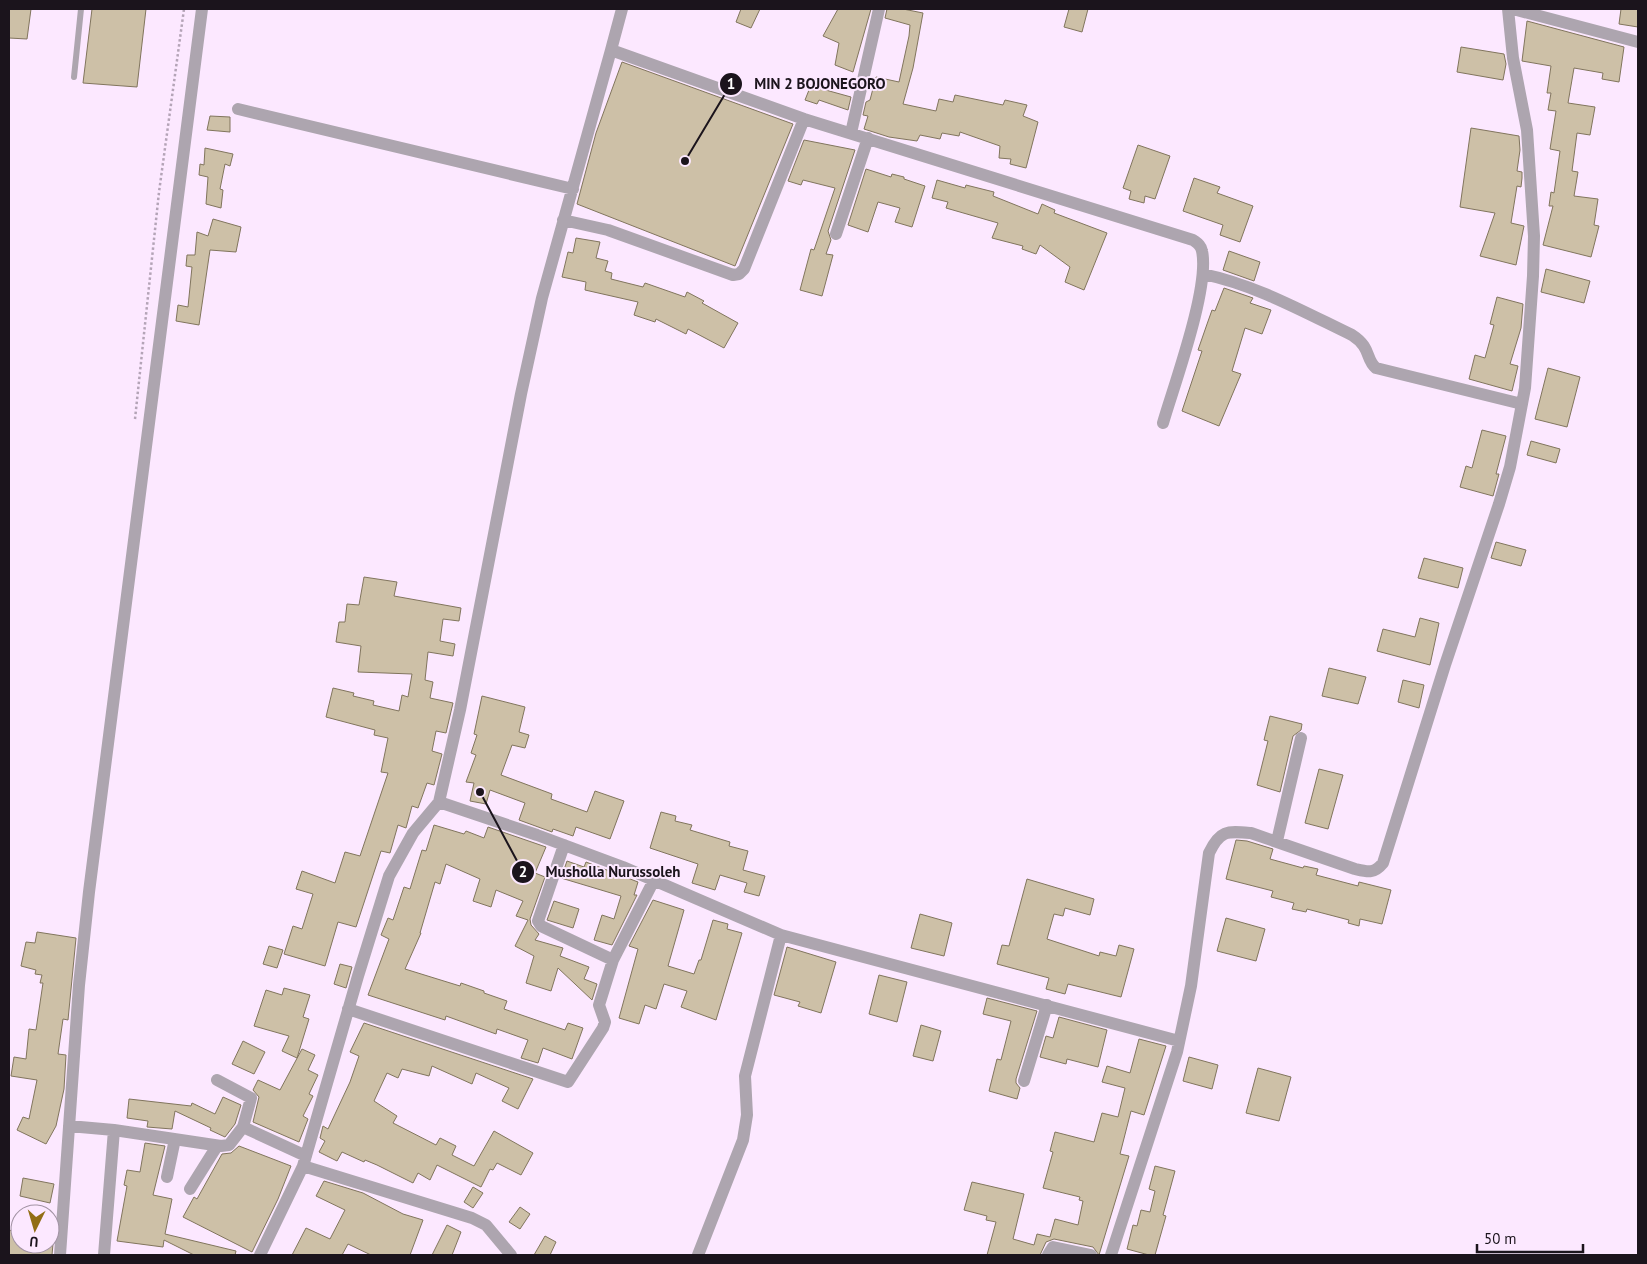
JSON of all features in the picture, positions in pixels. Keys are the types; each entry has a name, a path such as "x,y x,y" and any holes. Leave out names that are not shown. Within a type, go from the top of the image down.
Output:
{"street":[{"path":"60,1255 79,985 89,892 202,9"},
{"path":"260,1255 305,1161 348,1009 389,876 413,833 439,802 460,710 521,394 542,298 622,9"},
{"path":"851,133 879,9"},
{"path":"1111,1255 1179,1041 1191,986 1209,853 1215,840 1221,834 1234,832 1251,833 1355,869 1371,872 1377,870 1383,863 1445,665 1499,504 1510,467 1522,404 1533,276 1534,236 1527,130 1513,58 1508,9"},
{"path":"1513,9 1638,42"},
{"path":"611,50 804,119 1193,240 1200,245 1203,274 1163,423"},
{"path":"238,108 573,189"},
{"path":"563,220 608,230 733,275 739,274 744,269 804,119"},
{"path":"836,234 868,138"},
{"path":"1203,274 1222,278 1269,296 1352,335 1363,342 1372,365 1376,368 1522,404"},
{"path":"1277,841 1301,738"},
{"path":"439,802 564,845 654,880 781,935 1179,1041"},
{"path":"564,845 538,921 541,926 613,960"},
{"path":"348,1009 568,1082 603,1028 605,1022 599,1005 613,960 654,880"},
{"path":"698,1255 743,1140 747,1115 745,1076 781,935"},
{"path":"1024,1081 1046,1005"},
{"path":"69,1126 217,1146 229,1145 243,1127 250,1098 217,1080"},
{"path":"243,1127 305,1161 472,1218 486,1225 511,1255"},
{"path":"104,1255 108,1130"},
{"path":"167,1177 175,1140"},
{"path":"190,1190 217,1146"},
{"path":"1048,1255 1053,1247 1091,1255"}],"lane":[{"path":"74,76 81,9"}],"path":[{"path":"134,426 159,192 184,9"}],"building":[{"path":"9,9 31,9 27,39 9,38"},
{"path":"92,9 146,9 137,87 83,83"},
{"path":"741,9 760,9 751,28 736,22"},
{"path":"838,9 871,9 853,72 835,65 839,43 823,36"},
{"path":"887,9 903,9 923,13 913,68 903,104 936,111 939,99 953,102 955,95 1003,105 1005,100 1027,105 1023,116 1038,122 1026,168 1010,164 1011,159 999,158 1000,146 960,132 959,136 942,133 940,139 920,135 917,141 889,137 864,129 868,116 863,115 866,102 870,100 876,77 899,82 909,36 910,25 885,18"},
{"path":"1069,9 1088,9 1082,32 1064,27"},
{"path":"1621,9 1638,9 1638,27 1619,24"},
{"path":"1527,21 1624,47 1619,82 1602,79 1603,73 1574,68 1568,103 1595,107 1590,135 1577,133 1572,171 1578,172 1574,196 1598,199 1594,225 1599,226 1591,257 1543,245 1553,206 1549,206 1551,192 1554,193 1560,151 1550,149 1556,111 1548,110 1551,93 1547,93 1551,66 1522,61"},
{"path":"1461,47 1504,54 1506,64 1503,80 1457,72"},
{"path":"622,62 793,124 735,266 577,204 596,133"},
{"path":"813,80 824,83 822,89 851,97 848,110 819,100 817,104 805,100"},
{"path":"210,116 230,117 230,132 207,130"},
{"path":"1471,128 1519,136 1520,150 1517,171 1522,172 1522,178 1521,187 1517,186 1511,223 1524,226 1516,265 1480,256 1495,213 1460,207"},
{"path":"804,140 855,150 828,231 831,240 826,254 833,255 822,296 800,290 811,249 814,250 835,188 803,180 801,185 788,181"},
{"path":"1138,145 1170,156 1155,199 1145,196 1144,203 1129,199 1131,191 1123,188"},
{"path":"205,148 233,154 230,166 225,164 220,189 223,190 221,208 206,204 208,177 199,175 200,164 204,165"},
{"path":"866,169 891,177 892,174 904,177 904,179 925,186 912,227 895,222 900,208 878,202 868,232 848,225"},
{"path":"1194,178 1220,187 1217,193 1253,206 1240,242 1220,235 1223,225 1183,211"},
{"path":"937,180 965,188 966,185 994,192 993,196 1038,214 1042,204 1055,210 1054,213 1107,233 1084,290 1065,282 1070,267 1040,245 1036,254 1022,249 1023,246 992,238 998,223 946,208 948,202 932,198"},
{"path":"213,219 241,227 236,252 210,250 199,325 176,321 178,305 188,307 192,267 186,266 187,255 195,255 197,232 208,236"},
{"path":"576,238 600,242 596,258 608,261 605,271 612,273 611,279 643,287 645,283 685,297 687,292 704,301 702,303 738,323 724,348 688,329 686,334 656,319 655,322 634,315 638,302 585,290 586,282 562,277 568,252 573,253"},
{"path":"1229,251 1260,262 1254,281 1223,270"},
{"path":"1546,269 1590,281 1584,303 1541,292"},
{"path":"1224,288 1253,298 1250,303 1271,310 1262,334 1245,328 1232,371 1241,374 1219,426 1182,411 1202,351 1198,350 1212,310 1215,311"},
{"path":"1497,297 1523,304 1521,328 1510,364 1518,366 1512,391 1469,379 1475,355 1485,358 1494,325 1490,324"},
{"path":"1548,368 1580,377 1567,427 1535,419"},
{"path":"1482,430 1506,436 1496,474 1499,474 1493,496 1460,487 1466,466 1472,468"},
{"path":"1531,441 1560,449 1556,463 1527,455"},
{"path":"1496,542 1526,550 1521,566 1491,558"},
{"path":"1424,558 1463,568 1458,588 1418,578"},
{"path":"364,577 397,582 394,596 461,608 459,621 443,619 440,641 455,644 453,656 428,652 425,680 433,682 430,698 453,703 446,733 436,731 432,751 442,754 434,785 427,783 418,808 412,806 406,828 398,825 390,853 381,851 356,927 338,922 325,966 284,954 293,926 302,929 313,894 296,889 302,871 335,883 345,852 360,856 388,773 381,772 388,738 374,735 375,730 326,717 333,688 354,693 353,696 374,701 373,705 399,711 402,695 408,697 412,674 358,672 361,646 336,642 339,622 345,622 347,604 359,605"},
{"path":"1420,618 1439,623 1430,665 1377,651 1383,629 1415,637"},
{"path":"1329,668 1366,677 1358,704 1322,696"},
{"path":"1403,680 1424,685 1419,708 1398,702"},
{"path":"482,696 525,707 519,732 529,735 525,748 512,745 501,775 552,794 551,799 587,812 595,791 624,801 610,839 576,827 573,836 553,829 552,832 519,820 525,803 490,790 486,804 470,801 474,783 466,782 476,755 471,753 477,735 474,734"},
{"path":"1270,716 1302,724 1301,730 1293,736 1280,792 1257,785 1268,741 1264,740"},
{"path":"1319,769 1343,775 1328,829 1305,823"},
{"path":"661,812 676,816 675,821 692,825 690,830 730,842 729,846 748,851 743,870 765,876 759,896 744,892 747,883 720,875 715,890 692,883 698,864 650,848"},
{"path":"434,825 464,834 466,831 484,838 488,827 546,847 535,873 545,877 530,919 531,925 539,934 535,940 563,948 560,956 589,967 584,979 597,984 592,1000 558,968 551,991 526,983 534,956 515,946 528,920 516,916 523,901 496,890 491,907 473,901 480,879 446,864 440,884 435,882 421,933 405,969 460,986 461,983 484,991 484,993 507,1001 504,1009 565,1030 568,1023 583,1028 572,1059 543,1048 538,1063 521,1058 528,1040 497,1029 496,1034 446,1016 445,1020 368,995 389,939 381,935 388,918 393,920 404,887 410,889 422,850 426,851"},
{"path":"1236,840 1247,841 1273,849 1270,859 1303,868 1304,866 1318,869 1316,875 1358,886 1359,882 1391,890 1382,924 1360,919 1359,926 1348,923 1349,920 1307,909 1306,912 1292,909 1294,903 1271,897 1273,891 1226,879"},
{"path":"567,861 584,867 586,862 638,882 634,895 637,895 612,945 594,940 602,915 614,919 621,896 561,878"},
{"path":"1027,879 1094,899 1090,915 1065,908 1063,916 1054,914 1047,939 1099,956 1100,952 1116,956 1119,945 1134,949 1121,997 1068,984 1065,994 1046,989 1049,978 997,964 1002,945 1009,946"},
{"path":"653,900 684,910 668,966 694,974 699,960 701,960 713,920 728,924 727,929 742,933 716,1020 681,1007 687,991 664,984 656,1009 645,1005 639,1024 619,1018 638,949 629,946"},
{"path":"554,901 579,909 573,928 547,920"},
{"path":"920,914 952,923 944,956 911,948"},
{"path":"1226,918 1265,929 1256,961 1217,951"},
{"path":"37,932 76,938 68,1020 63,1019 58,1054 66,1055 64,1089 56,1126 46,1144 17,1130 23,1117 29,1119 37,1080 11,1076 14,1057 26,1059 29,1029 36,1030 43,983 40,983 42,975 35,974 36,970 21,966 26,942 35,943"},
{"path":"269,946 283,950 277,968 263,964"},
{"path":"787,947 836,962 821,1013 798,1006 800,1002 774,995"},
{"path":"340,964 352,967 346,988 334,984"},
{"path":"879,975 907,982 897,1022 869,1014"},
{"path":"284,988 310,995 303,1017 309,1019 297,1058 282,1051 289,1036 254,1026 266,990 282,995"},
{"path":"987,998 1037,1011 1016,1079 1016,1083 1020,1088 1017,1099 989,1091 997,1059 1001,1060 1011,1021 983,1014"},
{"path":"1059,1017 1107,1030 1098,1067 1067,1059 1066,1064 1040,1057 1046,1036 1053,1038"},
{"path":"364,1023 533,1079 518,1109 502,1101 509,1088 476,1073 472,1084 432,1066 429,1076 402,1069 398,1078 387,1073 374,1101 397,1116 393,1123 436,1145 440,1138 456,1146 452,1155 474,1166 494,1131 533,1153 521,1175 497,1163 493,1170 490,1169 481,1187 437,1165 430,1180 418,1173 413,1183 377,1165 365,1160 364,1162 342,1152 337,1161 319,1152 325,1141 320,1138 323,1126 328,1129 350,1082 359,1056 350,1052"},
{"path":"921,1025 941,1031 933,1061 913,1056"},
{"path":"1139,1039 1166,1046 1144,1115 1131,1111 1120,1154 1129,1156 1099,1255 1093,1247 1054,1239 1046,1242 1040,1255 987,1255 996,1222 986,1220 987,1216 964,1210 972,1182 1024,1194 1013,1239 1034,1245 1037,1234 1050,1237 1055,1219 1078,1225 1083,1201 1079,1200 1080,1197 1043,1188 1053,1152 1050,1151 1055,1132 1094,1142 1102,1113 1118,1117 1125,1088 1102,1082 1107,1066 1130,1073"},
{"path":"243,1041 265,1052 254,1074 232,1064"},
{"path":"302,1049 315,1055 308,1070 318,1075 309,1094 313,1096 303,1116 308,1119 299,1142 253,1122 259,1097 253,1090 258,1080 280,1090"},
{"path":"1189,1057 1218,1065 1212,1089 1183,1081"},
{"path":"1258,1068 1291,1077 1279,1121 1246,1113"},
{"path":"223,1097 241,1105 235,1124 225,1137 210,1130 211,1128 175,1111 172,1129 147,1127 148,1121 127,1118 129,1099 191,1106 192,1103 215,1114"},
{"path":"145,1143 165,1146 153,1195 172,1199 165,1234 236,1251 235,1255 194,1255 164,1240 163,1247 117,1241 127,1186 124,1185 127,1170 140,1172"},
{"path":"239,1146 291,1166 278,1199 252,1252 183,1217 194,1197 197,1199 222,1154 231,1153"},
{"path":"1155,1166 1175,1171 1163,1215 1166,1216 1155,1255 1149,1255 1127,1249 1133,1225 1137,1226 1141,1210 1150,1212 1155,1191 1149,1189"},
{"path":"23,1178 54,1184 50,1203 20,1196"},
{"path":"324,1181 363,1193 403,1214 423,1220 410,1255 371,1255 348,1244 342,1255 292,1255 306,1228 330,1239 345,1210 316,1196"},
{"path":"473,1187 483,1193 473,1208 464,1202"},
{"path":"520,1207 530,1214 520,1229 509,1222"},
{"path":"447,1225 461,1232 452,1255 432,1255"},
{"path":"9,1230 10,1254 52,1254 52,1255 9,1255"},
{"path":"545,1236 556,1242 550,1255 534,1255"}],"place":[{"name":"MIN 2 BOJONEGORO","path":"685,161"},
{"name":"Musholla Nurussoleh","path":"480,792"}]}
